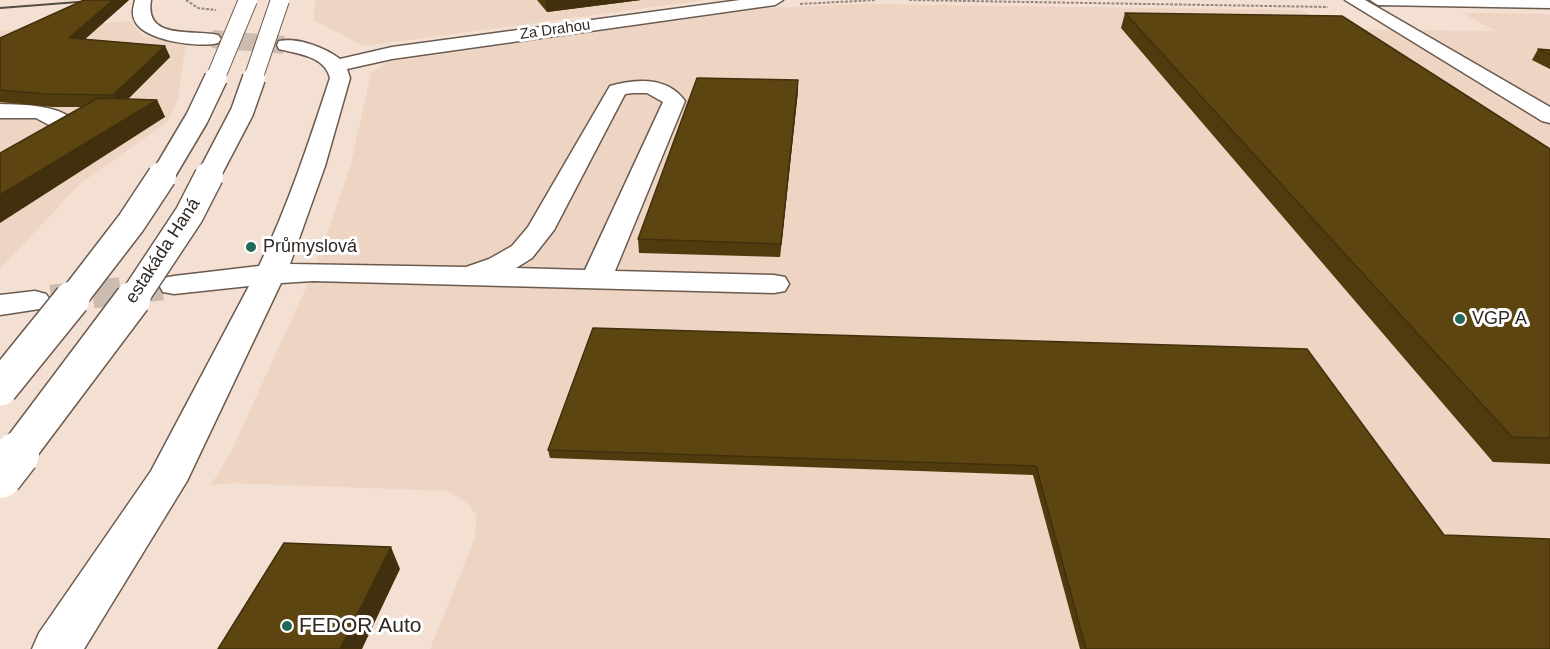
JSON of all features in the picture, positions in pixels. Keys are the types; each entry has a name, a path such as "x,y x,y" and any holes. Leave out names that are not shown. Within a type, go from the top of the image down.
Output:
{"main road":[{"path":"143,0 140,14 150,29 174,36 212,39"},
{"path":"0,387 68,304 166,169 196,119 248,0"},
{"name":"estakáda Haná","path":"0,476 131,302 189,215 242,112 280,0"},
{"name":"Za Drahou","path":"336,66 392,53 775,0"},
{"path":"1353,0 1550,116"},
{"path":"1378,0 1550,3"},
{"path":"57,649 166,481 242,334 270,273 313,166 340,78 336,66 312,52 286,45"},
{"path":"458,276 499,266 522,252 540,230 617,90 629,86 647,86 662,90 674,101 596,279"},
{"path":"0,111 40,112 68,126 5,159"},
{"path":"174,285 270,273 313,272 774,284"},
{"path":"0,305 35,301"}],"path":[{"path":"797,4 876,0"},
{"path":"909,0 1329,7"}],"shaded area":[{"path":"316,0 706,0 364,46 313,20"},
{"path":"864,4 1303,10 1330,29 1496,31 1462,13 1550,14 1550,649 430,649 475,538 476,515 467,503 448,491 233,483 211,485 233,448 315,268 351,164 371,73 387,62 767,8"},
{"path":"130,21 143,36 186,42 178,100 167,122 80,184 0,269 0,31"}],"building":[{"path":"84,0 113,0 69,38 165,46 113,95 45,94 0,90 0,38"},
{"name":"VGP A","path":"1125,13 1342,16 1550,149 1550,438 1512,437"},
{"path":"1538,49 1550,50 1550,55"},
{"path":"697,78 798,80 781,244 638,239"},
{"path":"98,98 157,100 0,195 0,153"},
{"path":"593,328 1307,349 1444,535 1550,539 1550,649 1086,649 1036,466 548,450"},
{"path":"284,543 391,547 340,649 218,649"}],"tunnel":[{"path":"212,39 286,45"},
{"path":"51,299 174,285"}],"railway":[{"path":"0,8 104,0"}],"place":[{"name":"Průmyslová","path":"251,247"},
{"name":"VGP A","path":"1460,319"},
{"name":"FEDOR Auto","path":"287,626"}]}
